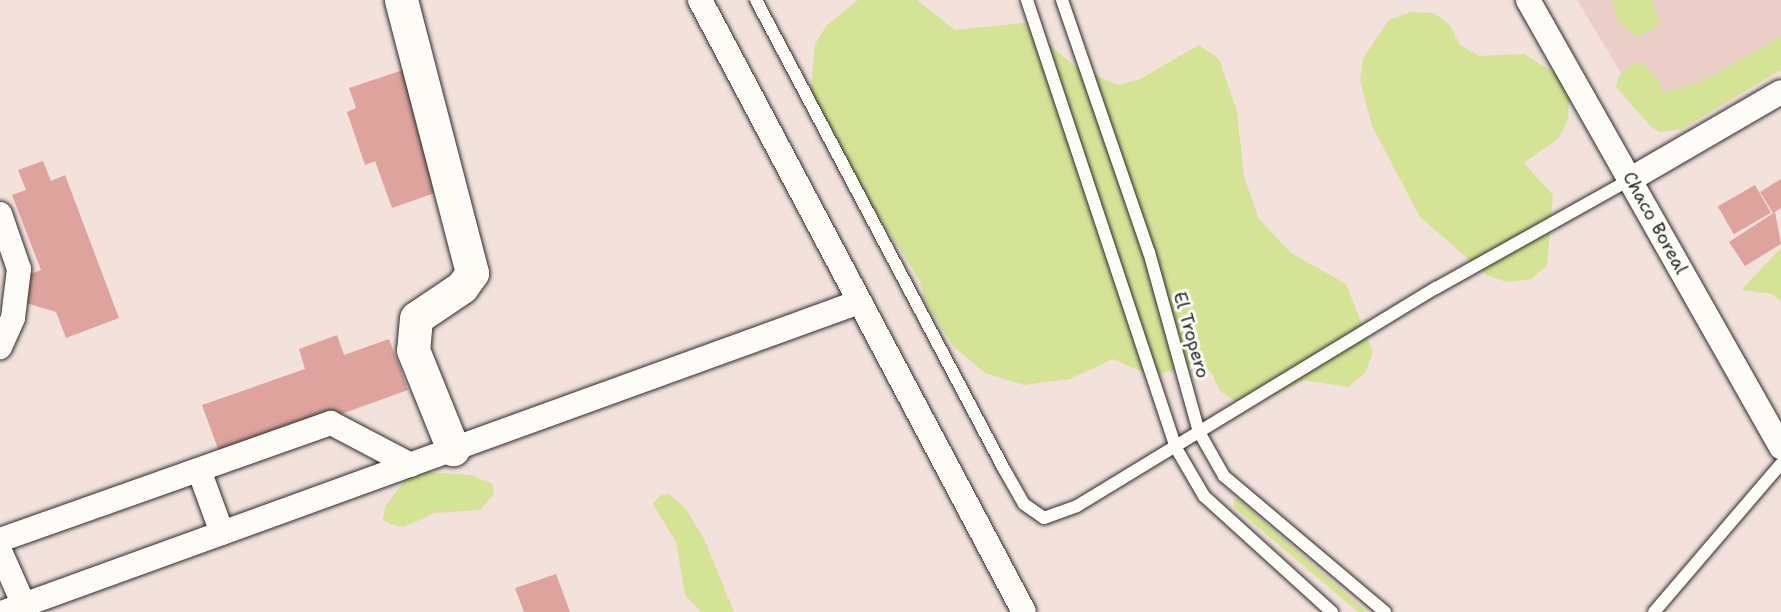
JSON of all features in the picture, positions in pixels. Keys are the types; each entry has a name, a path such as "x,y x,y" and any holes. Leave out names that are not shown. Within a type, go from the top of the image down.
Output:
{"street":[{"path":"401,0 472,273 462,287 416,318 413,350 453,449"},
{"path":"700,0 1023,612"},
{"name":"Chaco Boreal","path":"1528,0 1781,447"},
{"path":"1631,179 1781,92"},
{"path":"0,214 19,269 13,318 0,347"},
{"path":"0,603 15,610 859,302"},
{"path":"0,540 331,423 411,465"},
{"path":"199,470 222,533"},
{"path":"0,551 15,610"}],"lane":[{"path":"756,0 1024,504 1044,518 1077,506 1176,448 1436,288 1631,179"},
{"path":"1027,0 1176,448 1204,496 1332,612"},
{"name":"El Tropero","path":"1062,0 1149,252 1199,432 1224,476 1385,612"},
{"path":"1654,612 1781,464"}],"shaded area":[{"path":"1577,0 1781,0 1781,39 1648,118"}],"green space":[{"path":"858,0 917,0 955,30 1024,23 1077,68 1119,85 1140,79 1199,45 1219,59 1237,111 1244,177 1259,219 1291,253 1346,284 1373,352 1365,373 1348,387 1304,380 1264,400 1240,404 1220,391 1211,372 1193,364 1152,376 1113,359 1070,379 1024,385 985,373 953,346 926,303 919,279 809,108 815,44 827,25"},
{"path":"1612,0 1652,0 1659,20 1654,29 1636,37 1618,21"},
{"path":"1411,12 1434,13 1450,25 1460,45 1479,56 1524,54 1559,76 1569,99 1568,119 1559,138 1524,163 1553,195 1547,266 1531,279 1507,282 1488,276 1420,217 1372,126 1360,81 1363,58 1389,20"},
{"path":"1781,37 1781,70 1682,129 1660,132 1651,127 1616,87 1618,77 1633,63 1644,64 1660,81 1662,93 1700,82"},
{"path":"1781,248 1781,301 1772,294 1741,290"},
{"path":"412,471 471,475 492,484 494,494 480,510 434,513 404,527 393,525 383,520 385,507"},
{"path":"669,494 686,509 705,541 734,612 701,612 685,595 676,542 653,504 659,496"},
{"path":"1234,499 1238,499 1367,612 1358,612 1234,507"}],"building":[{"path":"403,70 446,189 392,208 375,161 365,165 347,112 356,108 349,88"},
{"path":"43,161 51,181 65,175 119,318 66,338 56,312 19,301 22,277 41,270 12,195 26,190 18,170"},
{"path":"1781,179 1781,208 1773,213 1760,192"},
{"path":"1755,185 1771,213 1734,234 1718,206"},
{"path":"1775,212 1781,244 1745,266 1729,242"},
{"path":"337,335 344,355 389,339 408,390 221,457 202,405 305,369 299,349"},
{"path":"556,574 570,612 524,612 515,588"}]}
